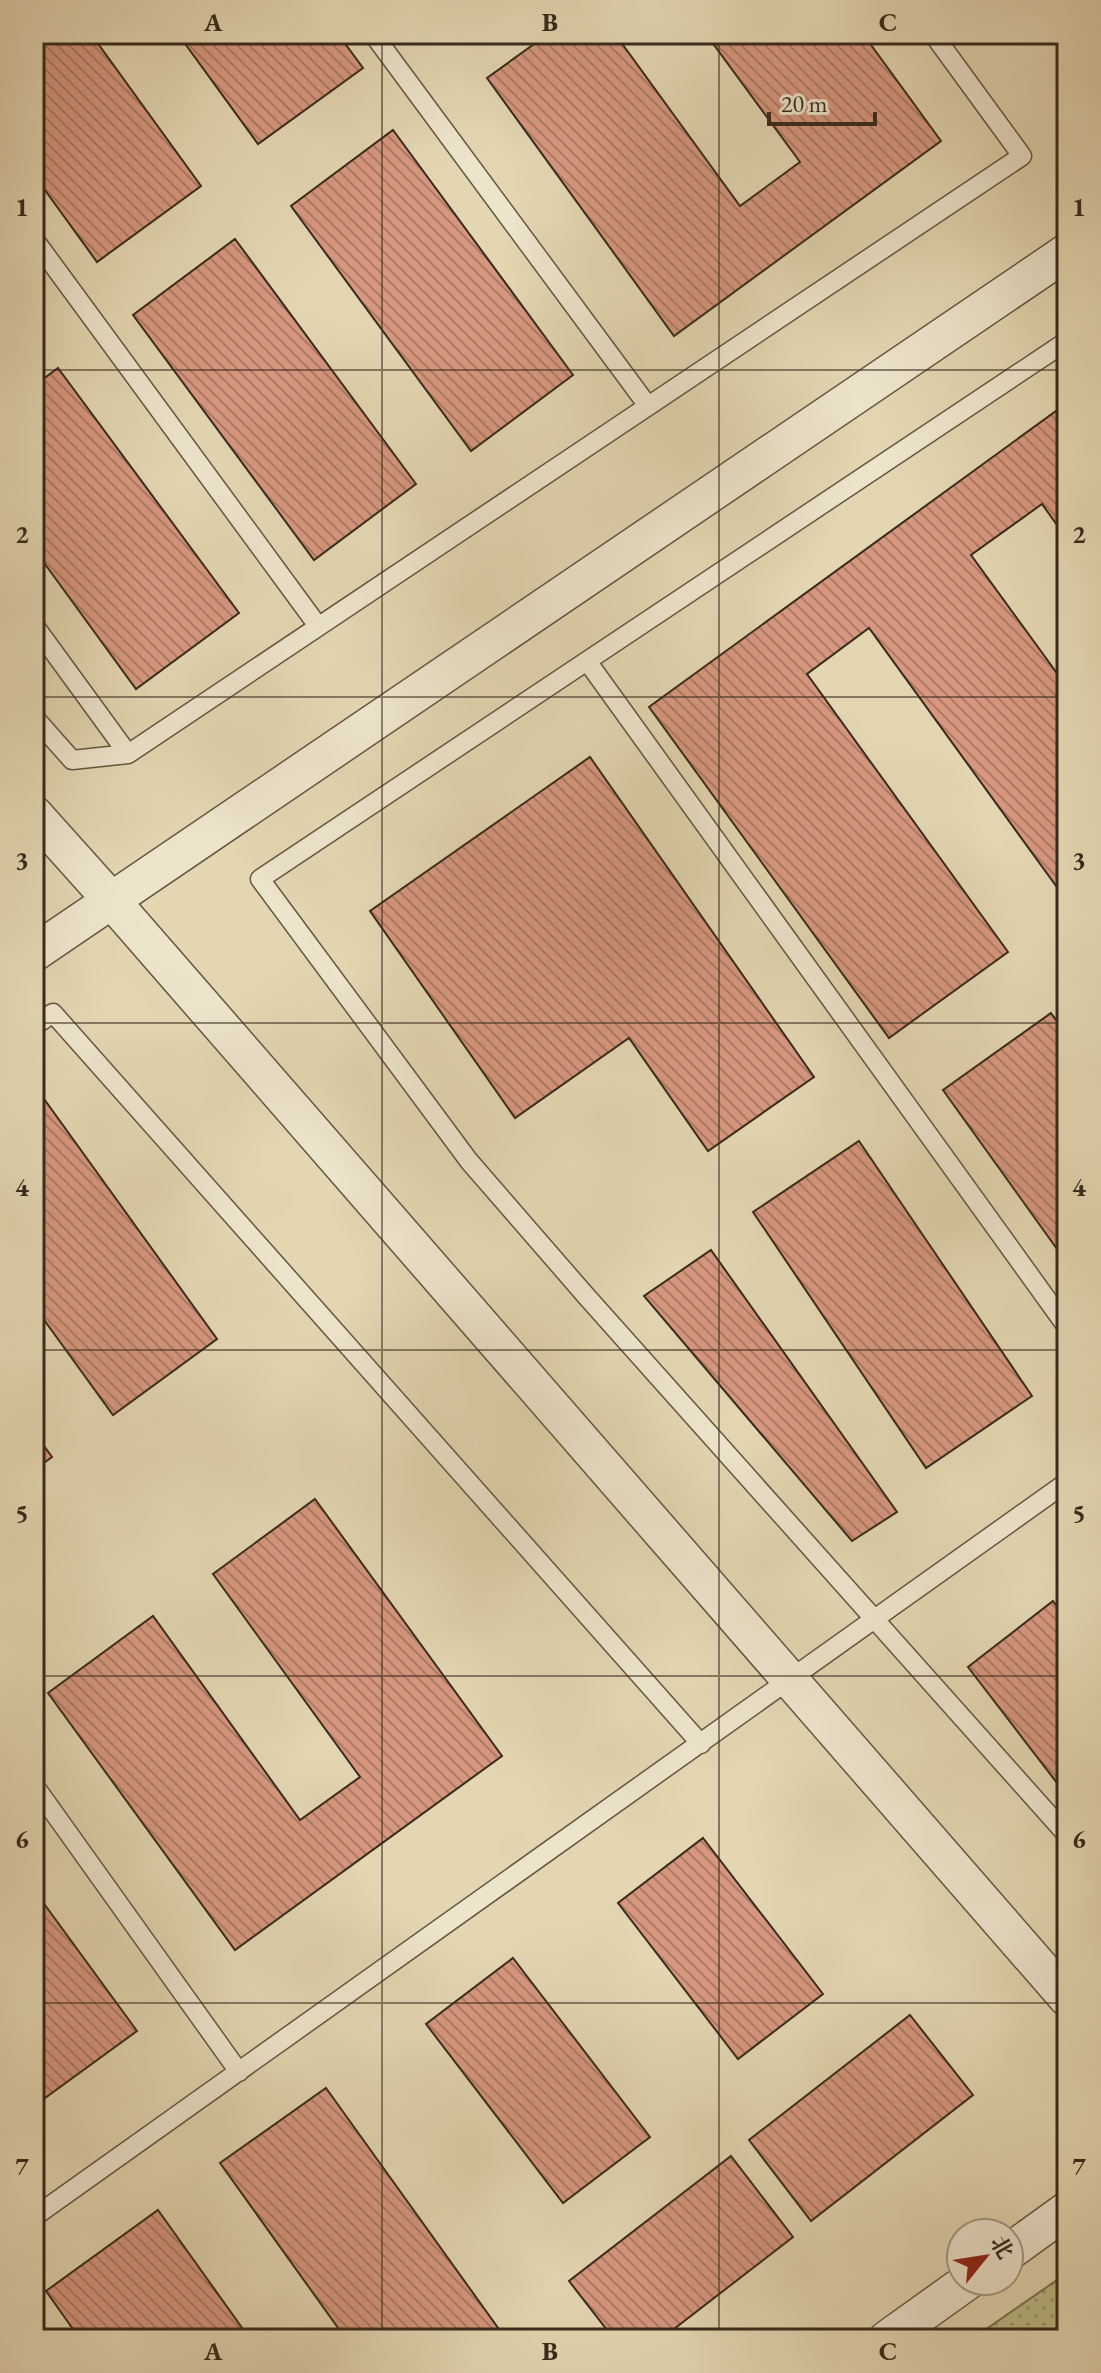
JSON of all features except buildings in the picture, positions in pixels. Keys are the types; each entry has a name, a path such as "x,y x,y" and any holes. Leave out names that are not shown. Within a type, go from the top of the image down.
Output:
{"street":[{"path":"34,953 1067,252"},
{"path":"34,814 1067,1998"},
{"path":"1025,2240 1067,2210"},
{"path":"887,2339 946,2297"}],"lane":[{"path":"373,34 648,406"},
{"path":"34,717 72,760 128,754 1022,156 933,34"},
{"path":"34,239 318,626"},
{"path":"1067,341 260,879 469,1161 1067,1835"},
{"path":"34,625 128,754"},
{"path":"587,661 1067,1327"},
{"path":"34,1026 53,1013 701,1744"},
{"path":"34,2217 1067,1482"},
{"path":"34,1785 239,2072"}],"shaded area":[{"path":"1067,2273 1067,2339 972,2339"}]}
